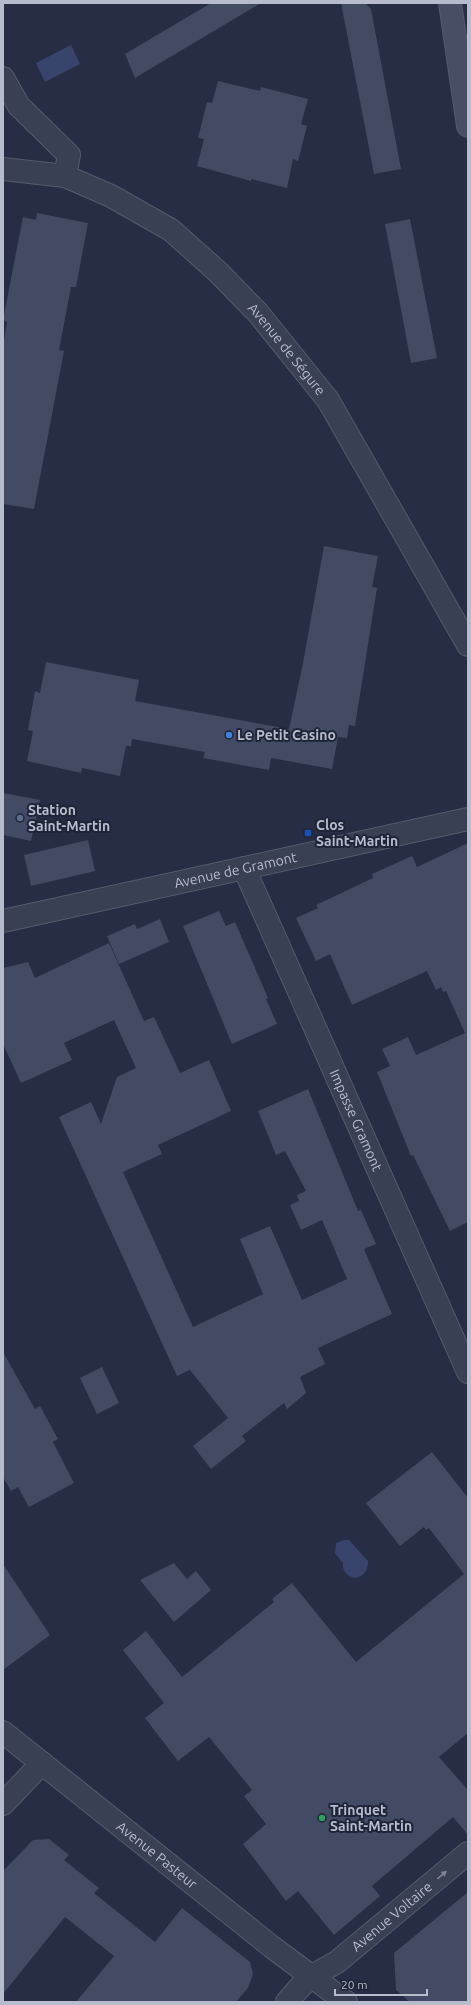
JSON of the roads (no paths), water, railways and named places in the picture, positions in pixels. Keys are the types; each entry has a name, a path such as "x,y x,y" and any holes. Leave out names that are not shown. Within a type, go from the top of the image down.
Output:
{"main road":[{"path":"450,3 468,126"}],"street":[{"path":"3,78 18,106 69,155 65,176"},
{"name":"Avenue de Ségure","path":"3,169 65,176 111,196 171,230 218,272 258,313 328,400 468,645"},
{"name":"Avenue de Gramont","path":"3,921 468,819"},
{"name":"Impasse Gramont","path":"244,868 468,1372"},
{"name":"Avenue Pasteur","path":"3,1732 272,1947 346,2002"},
{"path":"3,1804 42,1763"},
{"name":"Avenue Voltaire","path":"287,2002 312,1976 337,1962 468,1853"}],"water":[{"path":"71,45 80,64 45,82 36,63"},
{"path":"349,1540 368,1561 367,1568 363,1574 355,1578 346,1573 343,1568 343,1563 335,1553 336,1543"}],"place":[{"name":"Le Petit Casino","path":"229,735"},
{"name":"Station Saint-Martin","path":"20,818"},
{"name":"Clos Saint-Martin","path":"308,833"},
{"name":"Trinquet Saint-Martin","path":"322,1818"}]}
